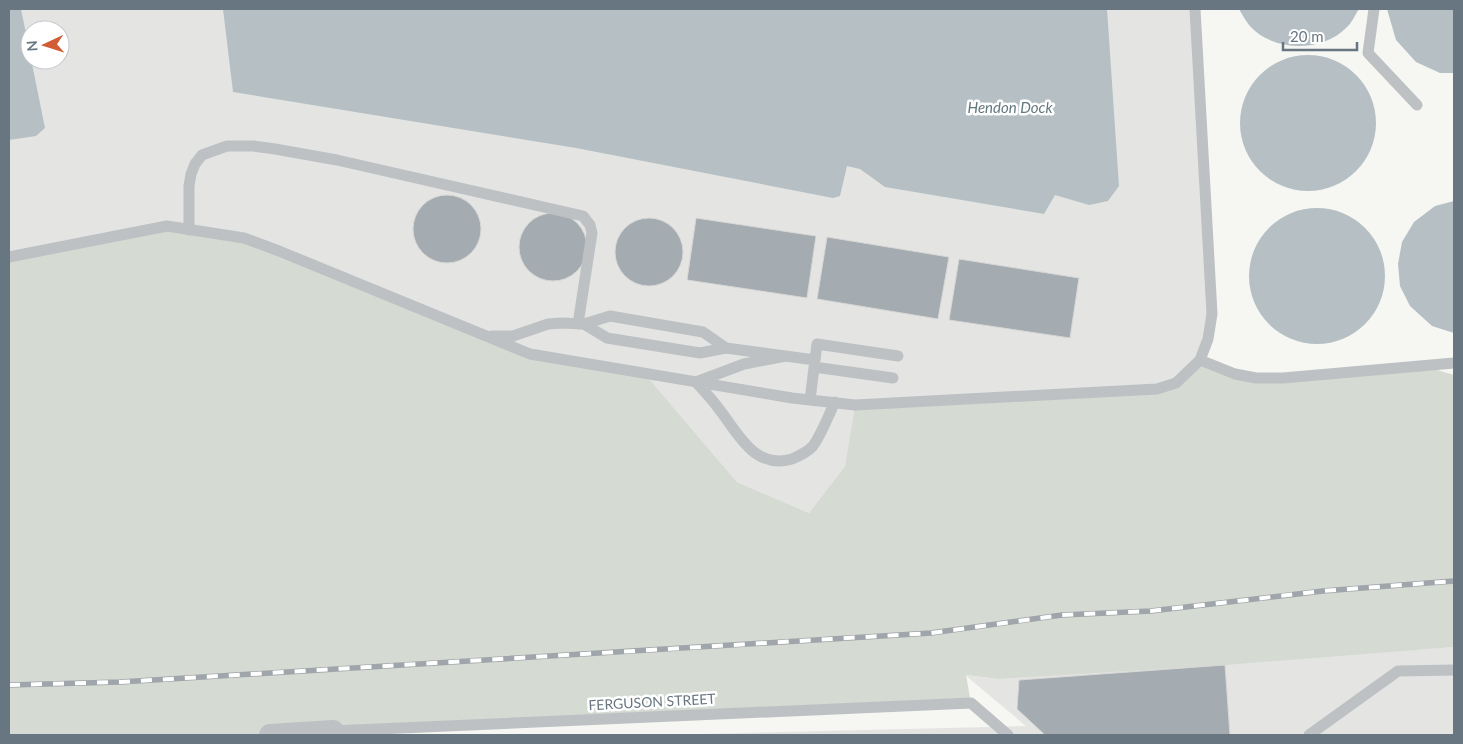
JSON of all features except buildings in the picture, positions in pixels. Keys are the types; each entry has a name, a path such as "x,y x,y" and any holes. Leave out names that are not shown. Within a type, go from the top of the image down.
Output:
{"street":[{"path":"270,735 335,733"}],"lane":[{"path":"9,257 167,226 244,238 288,254 530,354 810,400 855,405 1157,389 1176,383 1200,360 1208,339 1212,314 1194,9"},
{"path":"1374,9 1368,53 1417,106"},
{"path":"189,230 189,186 195,164 202,155 227,146 253,146 337,160 583,216 590,225 592,233 581,324"},
{"path":"485,336 513,336 548,324 581,324 610,316 703,332 726,348"},
{"path":"581,324 607,338 700,352 726,348 786,356 893,378"},
{"path":"810,400 817,344 898,356"},
{"path":"696,382 744,364 786,356"},
{"path":"1200,360 1235,374 1256,378 1283,378 1454,363"},
{"path":"696,382 719,409 745,445 758,455 769,460 785,461 800,456 812,446 835,402"},
{"path":"1309,735 1398,670 1454,670"},
{"name":"FERGUSON STREET","path":"335,733 971,703 1008,735"}],"shaded area":[{"path":"9,9 1195,9 1212,314 1200,360 1176,383 855,405 845,466 809,513 737,482 645,374 9,257"},
{"path":"167,226 244,238 530,354 645,374 737,482 809,513 845,466 855,405 1176,383 1200,360 1256,378 1424,366 1454,375 1454,647 1225,665 998,679 966,675 971,703 270,735 9,735 9,257"},
{"path":"1454,647 1454,735 661,735 1026,726 965,675 998,679"}],"water":[{"path":"9,9 21,9 23,20 20,20 20,70 33,70 45,128 36,136 9,140"},
{"name":"Hendon Dock","path":"223,9 1107,9 1119,186 1108,201 1089,205 1055,195 1044,214 885,187 860,169 847,166 840,196 833,198 576,148 233,92"},
{"path":"1239,9 1359,9 1348,26 1336,36 1324,42 1297,46 1270,40 1259,34 1249,25"},
{"path":"1387,9 1454,9 1454,73 1440,73 1416,62 1396,40"},
{"path":"1308,55 1334,60 1346,66 1356,75 1365,85 1371,97 1376,123 1371,149 1365,161 1356,171 1346,180 1334,186 1308,191 1282,186 1270,180 1260,171 1251,161 1245,149 1240,123 1245,97 1251,85 1260,75 1270,66 1282,60"},
{"path":"1454,201 1454,333 1432,326 1410,306 1400,286 1398,264 1402,242 1414,222 1435,206"},
{"path":"1317,208 1343,213 1365,228 1380,250 1385,276 1380,302 1365,324 1343,339 1317,344 1291,339 1269,324 1254,302 1249,276 1254,250 1269,228 1291,213"}],"railway":[{"path":"9,685 120,682 931,633 1062,615 1151,611 1323,591 1454,581"}]}
